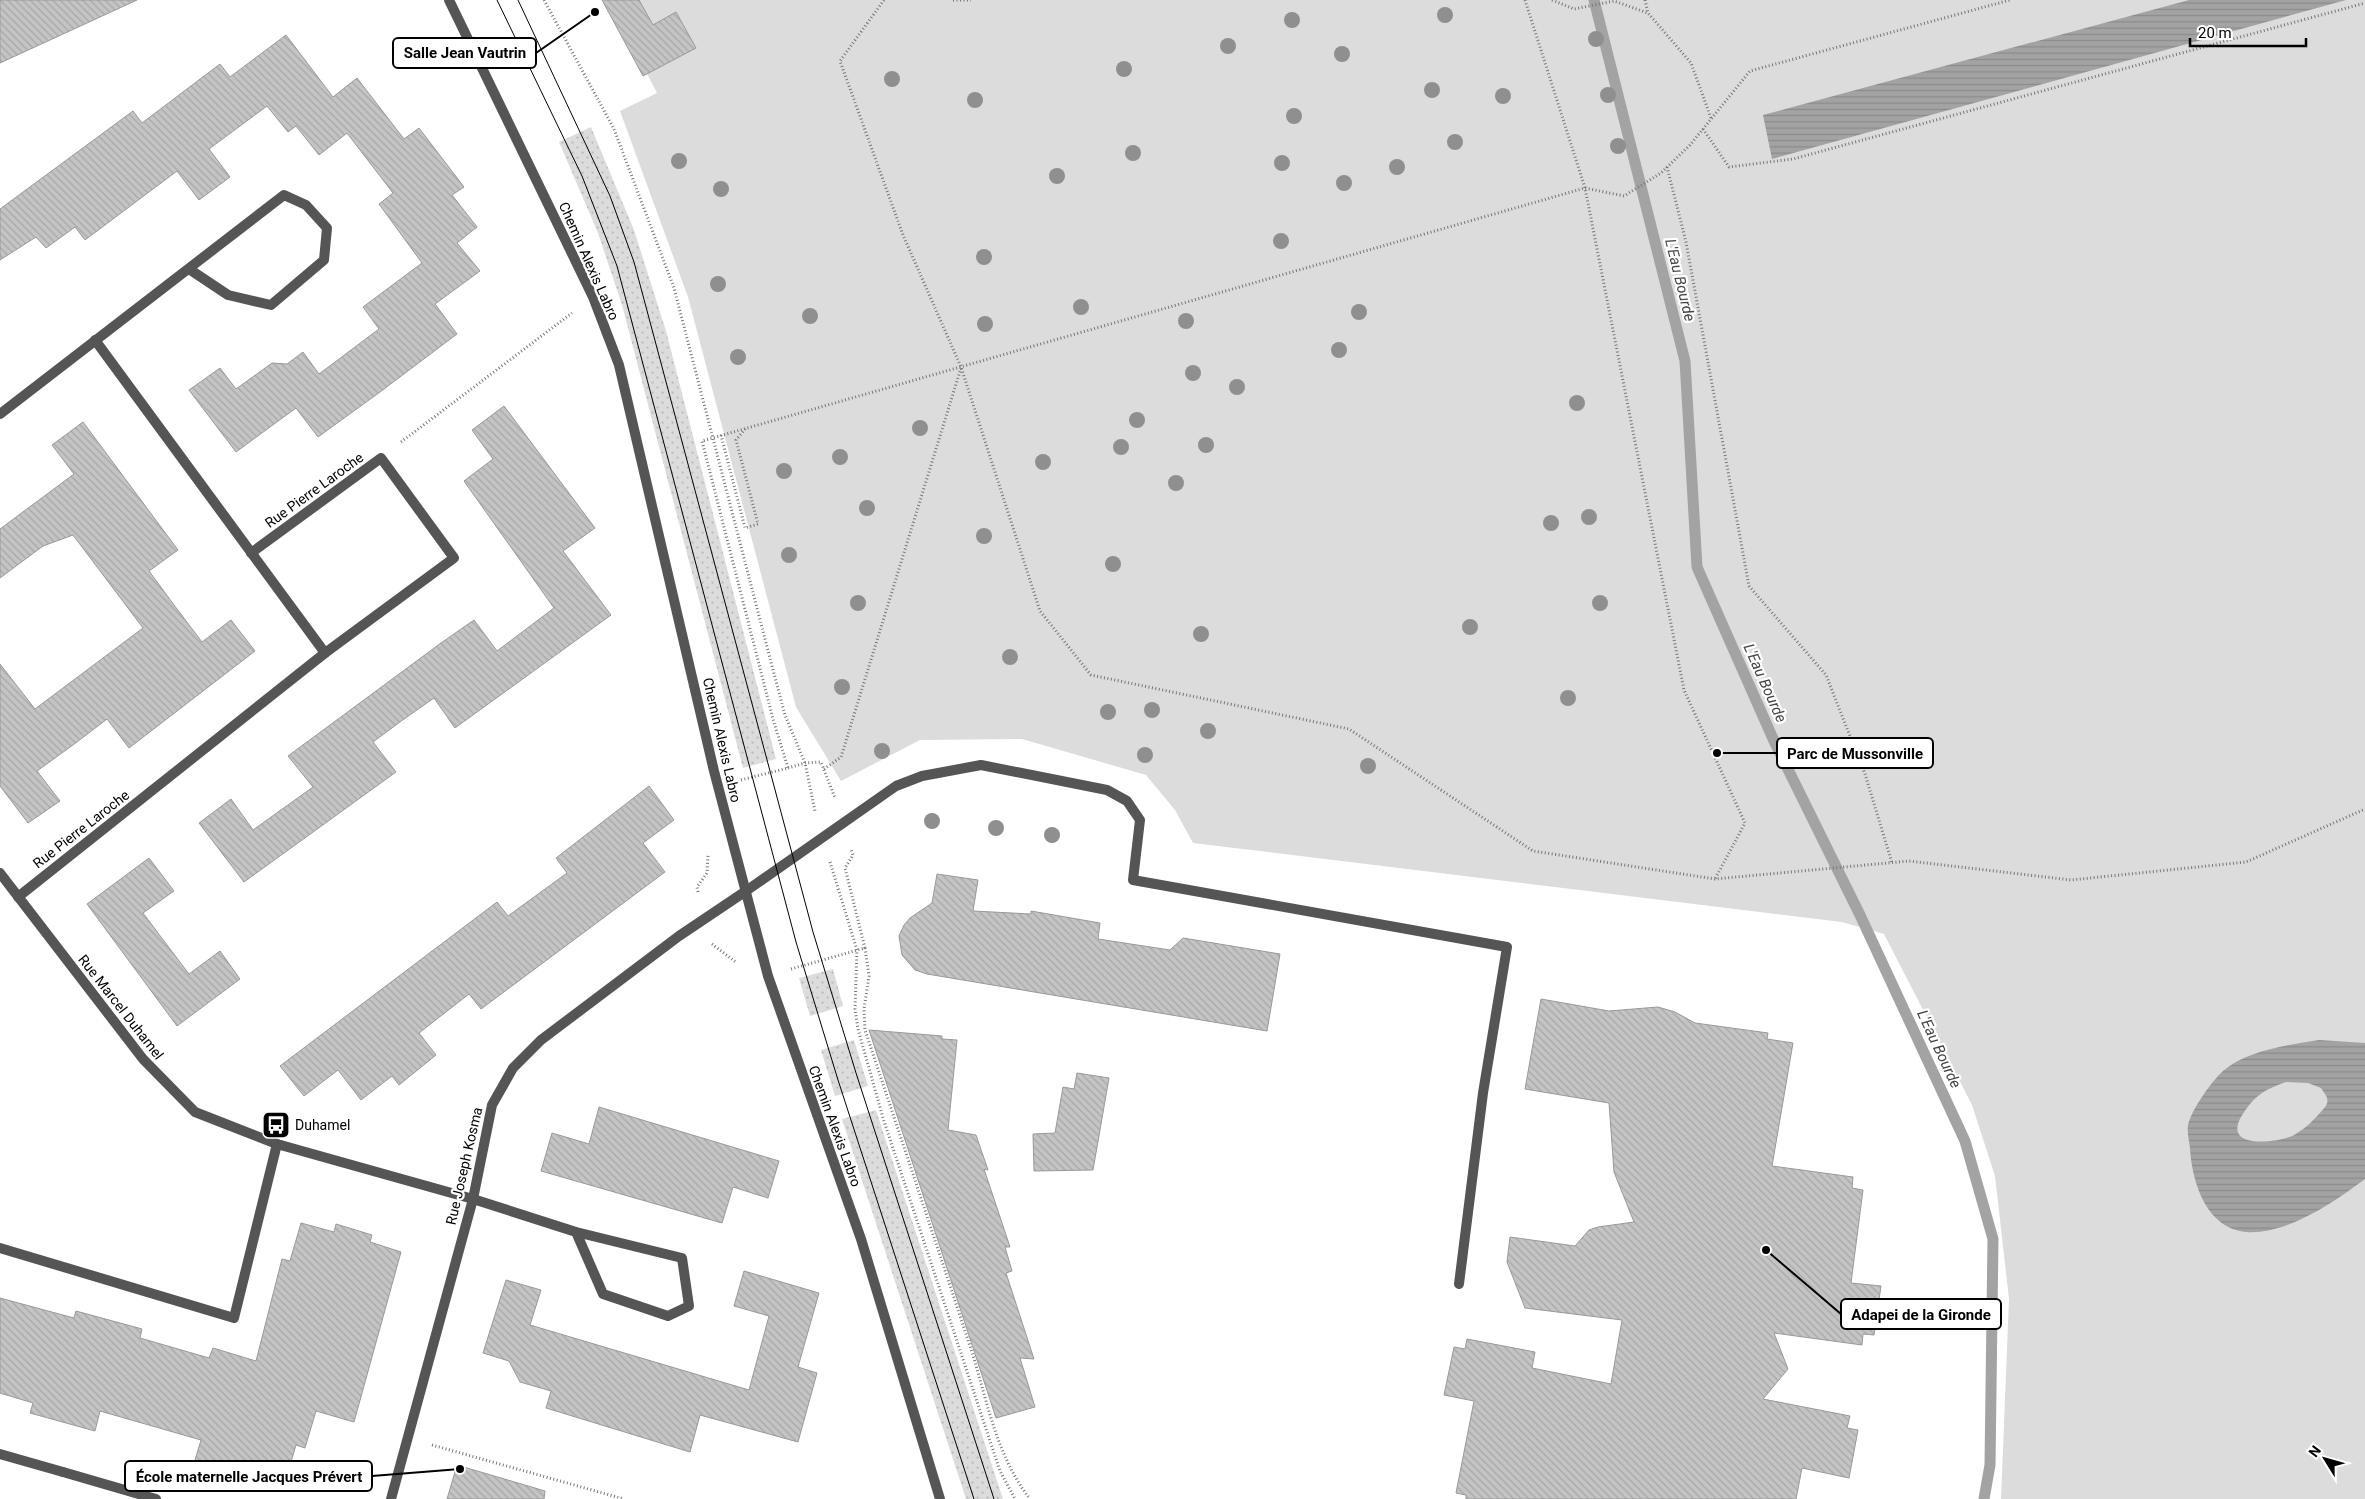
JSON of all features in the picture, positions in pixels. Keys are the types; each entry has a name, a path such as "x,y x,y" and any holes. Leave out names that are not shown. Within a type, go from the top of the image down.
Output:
{"street":[{"name":"Chemin Alexis Labro","path":"449,0 594,297 618,365 718,786 768,976 861,1239 940,1499"},
{"path":"0,414 284,196 306,205 327,228 324,260 271,304 228,296 189,269"},
{"path":"95,340 325,653"},
{"name":"Rue Pierre Laroche","path":"18,896 325,653 454,558 381,458 251,553"},
{"name":"Rue Joseph Kosma","path":"391,1499 473,1199 492,1104 513,1068 541,1040 679,936 896,786 922,776 981,765 1107,790 1127,801 1140,820 1133,880 1507,946 1483,1093 1459,1284"},
{"name":"Rue Marcel Duhamel","path":"0,873 143,1059 195,1112 276,1144 473,1199 576,1232 682,1258 689,1306 668,1316 603,1294 576,1232"},
{"path":"0,1248 234,1318 276,1144"},
{"path":"0,1454 156,1499"}],"path":[{"path":"544,0 614,130 652,226 676,298 711,438 785,714 805,763 813,806 824,836 839,895 856,950 855,1009 858,1029 883,1118 1000,1471 1015,1499"},
{"path":"884,0 840,62 903,235 961,367 1040,611 1091,675 1349,729 1533,850 1715,879 1909,861 2071,880 2246,862 2365,809"},
{"path":"954,0 972,0"},
{"path":"1525,0 1585,188 1684,690 1745,823 1715,879"},
{"path":"1552,0 1574,9 1614,1 1648,13"},
{"path":"1644,0 1648,13 1690,63 1711,118"},
{"path":"718,786 788,768 770,710 702,441 747,426 961,367 1585,188 1624,196 1661,173 1703,129 1750,71 2010,0"},
{"path":"1703,129 1729,167 1793,159 2365,3"},
{"path":"1667,167 1686,242 1749,586 1826,675 1865,774 1892,863"},
{"path":"381,458 594,297"},
{"path":"824,769 841,757 961,367"},
{"path":"721,435 746,528 758,524 736,440 747,426"},
{"path":"865,948 869,976 864,1008 865,1030 971,1348 1003,1456 1015,1479 1030,1499"},
{"path":"408,1441 437,1446 624,1499"}],"shaded area":[{"path":"609,0 2365,0 2365,1499 2001,1499 2009,1299 1995,1176 1972,1105 1884,934 1842,922 1193,843 1175,810 1146,775 1022,739 920,740 841,781 796,707 688,297 620,111 657,93"},
{"path":"2189,0 2346,0 1772,159 1763,115"},
{"path":"591,127 634,230 666,331 776,759 743,768 622,305 598,233 559,142"},
{"path":"833,969 843,1006 810,1016 799,978"},
{"path":"854,1040 868,1086 835,1096 821,1050"},
{"path":"2319,1040 2365,1043 2365,1179 2325,1207 2293,1223 2262,1232 2246,1232 2232,1229 2211,1213 2198,1188 2191,1161 2188,1136 2190,1119 2202,1096 2223,1071 2233,1064 2256,1053 2282,1046","holes":["2286,1082 2308,1083 2321,1088 2327,1097 2327,1103 2303,1129 2284,1139 2264,1142 2245,1139 2239,1134 2237,1127 2241,1117 2250,1104 2260,1095"]},
{"path":"876,1110 1003,1499 966,1499 842,1119"}],"building":[{"path":"0,0 137,0 0,63"},
{"path":"602,0 639,0 653,25 676,12 696,48 643,76"},
{"path":"286,35 333,97 357,78 404,139 419,128 464,187 452,195 477,227 457,243 480,271 435,304 457,334 380,392 318,437 296,408 236,452 189,390 220,368 236,389 272,363 287,364 303,352 319,374 379,329 363,307 422,263 379,204 393,193 347,133 319,155 296,126 288,132 267,106 209,149 230,177 199,200 177,171 85,240 75,227 46,248 36,237 0,260 0,209 133,111 142,123 220,64 230,77"},
{"path":"504,406 595,528 563,551 611,615 455,728 434,698 404,719 373,742 396,772 244,882 199,823 231,799 253,830 313,787 288,756 441,643 474,620 497,651 554,608 464,481 493,459 472,430"},
{"path":"83,422 178,550 149,571 174,605 202,642 231,620 255,651 129,748 107,719 37,771 60,801 28,823 0,786 0,664 35,709 143,628 73,535 43,546 0,578 0,529 74,474 52,445"},
{"path":"649,786 674,820 643,843 665,872 481,1009 469,994 419,1033 436,1055 399,1085 392,1076 361,1100 338,1070 304,1096 280,1066 497,902 508,916 567,873 556,858"},
{"path":"149,858 174,891 143,913 164,941 189,974 220,951 240,979 177,1026 87,904"},
{"path":"937,874 978,880 973,911 1031,914 1031,911 1100,923 1098,939 1170,950 1183,938 1280,954 1267,1031 927,974 915,970 902,955 899,936 910,918 932,903"},
{"path":"1541,999 1609,1011 1658,1007 1675,1012 1695,1023 1768,1033 1767,1039 1793,1043 1772,1166 1853,1177 1852,1188 1863,1190 1851,1283 1881,1286 1874,1335 1863,1334 1862,1345 1774,1333 1788,1369 1763,1399 1850,1416 1847,1428 1858,1430 1849,1478 1802,1468 1796,1499 1466,1499 1466,1495 1456,1493 1474,1401 1444,1395 1454,1347 1465,1349 1467,1339 1535,1352 1532,1368 1611,1384 1622,1320 1525,1308 1507,1262 1510,1237 1575,1246 1589,1230 1634,1222 1614,1172 1609,1103 1525,1089"},
{"path":"869,1030 942,1036 942,1039 957,1040 948,1130 976,1135 988,1170 984,1169 1010,1247 1005,1247 1012,1271 1006,1273 1034,1359 1020,1358 1035,1407 996,1418"},
{"path":"1077,1073 1109,1078 1093,1170 1034,1171 1033,1134 1055,1133 1063,1087 1074,1089"},
{"path":"599,1107 779,1161 768,1198 733,1187 722,1223 541,1171 552,1133 589,1144"},
{"path":"301,1223 334,1232 336,1224 372,1235 370,1242 401,1252 354,1422 316,1411 305,1448 296,1445 286,1479 246,1467 245,1474 195,1460 201,1440 100,1411 95,1431 30,1413 33,1403 0,1393 0,1298 74,1318 76,1311 142,1329 140,1338 209,1358 213,1348 256,1361 282,1259 290,1261"},
{"path":"744,1271 819,1293 798,1367 817,1373 798,1442 700,1415 690,1452 546,1408 551,1391 520,1382 509,1361 483,1353 506,1280 541,1290 530,1325 749,1390 769,1316 734,1306"},
{"path":"457,1465 545,1491 544,1499 447,1499"}],"waterway":[{"name":"L'Eau Bourde","path":"1594,0 1685,361 1697,567 1774,741 1860,915 1965,1141 1993,1239 1990,1465 1984,1499"}],"tram line":[{"path":"497,0 582,176 617,266 796,942 838,1080 974,1499"},
{"path":"518,0 610,196 634,262 813,932 856,1073 994,1499"}],"place":[{"name":"Salle Jean Vautrin","path":"595,12"},
{"name":"Parc de Mussonville","path":"1717,753"},
{"name":"Duhamel","path":"276,1125"},
{"name":"Adapei de la Gironde","path":"1766,1250"},
{"name":"École maternelle Jacques Prévert","path":"460,1469"}]}
